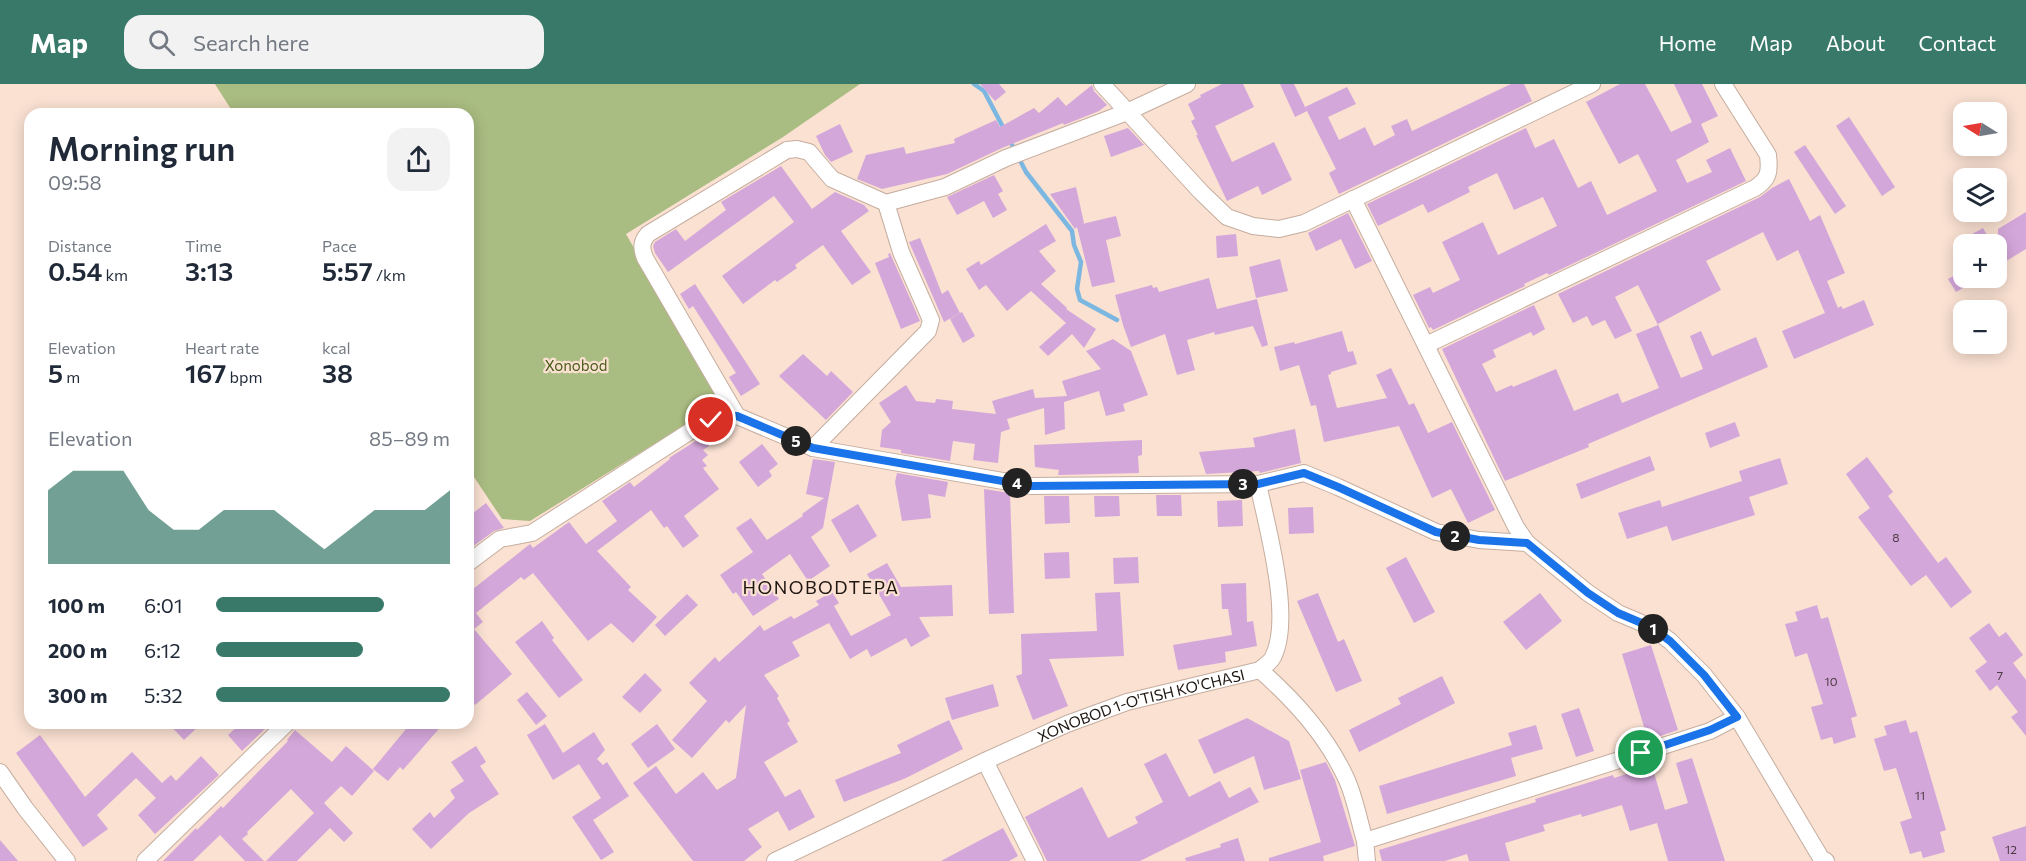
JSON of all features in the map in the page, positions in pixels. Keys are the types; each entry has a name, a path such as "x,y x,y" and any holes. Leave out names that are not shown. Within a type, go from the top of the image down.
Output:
{"street":[{"path":"1102,84 1227,218 1253,226 1279,229 1304,223 1592,84"},
{"path":"737,416 645,258 642,250 643,240 648,234 787,150 797,149 810,152 832,179 886,203 945,187 1017,154 1127,112 1187,84"},
{"path":"1426,345 1765,182 1769,169 1768,155 1723,84"},
{"path":"1353,199 1516,527 1527,543 1588,593 1618,613 1651,627 1670,641 1704,675 1737,717 1819,860"},
{"path":"813,448 928,331 931,320 901,252 886,203"},
{"path":"474,558 500,539 532,533 711,420 737,416 813,448 1031,486 1258,484 1304,473 1436,532 1479,540 1527,543"},
{"path":"1258,484 1276,578 1281,628 1273,658 1260,670"},
{"name":"XONOBOD 1-O'TISH KO'CHASI","path":"775,861 1067,724 1127,702 1260,670 1292,699 1318,731 1347,780 1365,841 1367,861"},
{"path":"1365,841 1710,730 1737,717"},
{"path":"145,861 281,729"},
{"path":"985,761 1035,861"},
{"path":"0,772 67,861"}],"green space":[{"name":"Xonobod","path":"215,84 860,84 783,137 626,234 722,402 530,521 502,519 474,477 474,108 230,108"}],"building":[{"path":"980,84 999,84 1006,92 995,101"},
{"path":"1222,84 1243,84 1254,107 1215,126 1232,162 1274,142 1292,180 1262,195 1258,186 1227,201 1196,135 1198,135 1191,121 1195,119 1188,104"},
{"path":"1280,84 1294,84 1307,111 1295,117"},
{"path":"1511,84 1524,84 1532,101 1339,194 1329,173 1336,169 1305,107 1347,87 1356,104 1328,117 1339,140 1365,127 1374,146 1395,135 1391,126 1407,119 1412,131"},
{"path":"1620,84 1645,84 1671,132 1692,122 1674,84 1702,84 1718,116 1701,124 1709,142 1676,160 1687,183 1712,172 1706,160 1730,148 1746,181 1549,275 1547,273 1433,330 1429,328 1413,295 1430,287 1433,293 1460,280 1442,242 1483,222 1498,255 1557,226 1543,197 1514,210 1497,173 1468,187 1470,192 1428,213 1423,204 1378,226 1367,204 1526,128 1535,148 1554,139 1578,188 1591,181 1607,215 1657,191 1638,154 1619,164 1586,102"},
{"path":"1092,85 1094,91 1107,105 1099,111 1002,148 947,174 882,189 857,179 866,155 904,147 906,154 955,143 954,139 996,120 1000,127 1034,108 1039,113 1058,97 1066,106"},
{"path":"1849,117 1895,187 1882,196 1836,126"},
{"path":"840,124 853,152 831,162 816,136"},
{"path":"1128,128 1144,145 1111,157 1104,136"},
{"path":"1805,145 1846,206 1835,214 1794,152"},
{"path":"781,166 812,209 835,192 864,205 869,211 841,231 871,272 852,285 823,245 795,265 797,268 777,282 775,280 743,304 722,276 794,222 774,196 668,272 655,253 653,246 655,242 676,229 685,241 726,210 721,202"},
{"path":"994,175 1003,191 998,194 1007,210 993,218 984,201 957,215 947,197"},
{"path":"1789,179 1810,221 1820,215 1845,273 1827,281 1838,308 1841,306 1843,309 1864,300 1874,325 1794,359 1782,331 1825,313 1798,250 1777,261 1763,232 1706,261 1721,290 1658,324 1681,378 1703,369 1690,336 1701,331 1712,356 1756,337 1768,367 1588,444 1589,447 1505,481 1442,349 1534,305 1545,329 1533,336 1531,332 1493,350 1496,357 1482,364 1496,392 1556,369 1574,411 1618,393 1622,403 1659,388 1636,334 1658,325 1638,285 1615,297 1632,331 1615,339 1605,320 1592,326 1587,316 1573,323 1558,294 1760,197"},
{"path":"1076,187 1084,223 1082,224 1116,216 1121,236 1106,240 1115,282 1092,287 1077,227 1075,229 1050,194"},
{"path":"2026,212 2026,249 2007,261 2007,234 1998,234 1998,229"},
{"path":"1348,213 1372,261 1355,269 1341,239 1316,251 1308,233"},
{"path":"1046,224 1056,241 1039,251 1056,271 1041,284 1066,309 1096,329 1084,348 1072,334 1048,356 1039,347 1066,323 1031,291 1007,311 986,285 979,290 966,269 979,261 981,265"},
{"path":"1983,228 1986,234 1972,234"},
{"path":"1236,234 1238,256 1217,258 1216,236"},
{"path":"920,238 942,294 948,290 960,313 944,322 909,242"},
{"path":"890,253 920,321 901,329 875,263 889,257"},
{"path":"1280,259 1288,291 1256,298 1249,267"},
{"path":"1953,276 1953,287 1948,279"},
{"path":"1209,278 1217,309 1257,299 1268,345 1262,347 1253,326 1215,335 1214,332 1187,340 1195,370 1177,375 1165,334 1131,347 1115,295 1152,285 1153,288 1157,287 1159,292"},
{"path":"695,284 760,384 741,396 729,377 736,373 693,306 689,309 680,294"},
{"path":"962,312 975,336 963,343 950,319"},
{"path":"1342,331 1348,352 1353,351 1357,364 1328,375 1337,408 1387,398 1376,375 1391,368 1409,405 1414,403 1428,433 1452,422 1495,510 1468,523 1451,489 1432,498 1399,426 1324,442 1316,405 1311,406 1299,365 1280,371 1274,347 1294,342 1295,344"},
{"path":"1113,339 1131,351 1148,395 1123,404 1125,411 1106,416 1099,391 1064,402 1065,429 1045,435 1044,408 1007,419 1010,429 1001,432 998,463 973,460 975,444 953,441 950,461 880,447 882,430 891,422 879,403 906,385 916,401 935,403 936,399 953,401 952,409 996,414 992,401 1033,389 1035,398 1067,396 1062,381 1101,369 1086,351"},
{"path":"803,354 827,376 831,371 853,392 826,420 779,376"},
{"path":"1735,422 1740,436 1710,448 1705,433"},
{"path":"1295,429 1301,463 1260,473 1259,471 1206,474 1199,452 1255,447 1253,438"},
{"path":"702,437 709,446 703,450 708,455 702,460 707,466 703,468 719,489 684,516 699,536 683,548 667,526 664,528 651,510 597,551 631,587 628,590 657,617 633,643 611,623 588,641 533,573 524,580 521,577 476,613 483,622 474,629 474,588 530,544 533,548 569,522 586,544 617,521 602,501 630,482 634,487 669,458"},
{"path":"1142,440 1142,455 1138,456 1139,473 1058,475 1059,470 1035,467 1034,445"},
{"path":"762,444 778,464 769,471 772,476 758,487 739,462"},
{"path":"1650,456 1655,470 1581,499 1576,484"},
{"path":"1867,457 1893,492 1888,496 1938,563 1946,557 1972,592 1951,608 1926,575 1911,586 1858,517 1870,508 1846,474"},
{"path":"1780,458 1788,484 1749,497 1755,515 1672,541 1667,526 1627,539 1618,513 1660,500 1662,507 1742,481 1739,471"},
{"path":"813,459 835,462 823,528 811,537 830,566 808,581 790,554 762,574 779,599 753,616 736,592 733,594 720,575 753,552 736,528 751,518 767,540 803,516 802,514 824,498 806,494"},
{"path":"897,473 948,482 945,497 928,494 931,518 902,521 895,482"},
{"path":"984,489 1010,493 1014,613 989,614"},
{"path":"1156,495 1181,495 1182,516 1157,516"},
{"path":"1044,496 1069,496 1070,523 1045,524"},
{"path":"1094,496 1119,496 1120,516 1095,517"},
{"path":"1242,500 1243,526 1218,527 1217,501"},
{"path":"486,503 504,528 494,531 474,546 474,512"},
{"path":"858,504 877,536 850,553 831,520"},
{"path":"1313,507 1314,533 1289,534 1288,508"},
{"path":"1069,552 1070,578 1045,579 1044,553"},
{"path":"1138,557 1139,583 1114,584 1113,558"},
{"path":"1406,557 1435,612 1414,623 1386,568"},
{"path":"887,563 901,587 952,585 953,616 919,617 930,636 911,647 906,638 871,657 867,649 850,659 829,623 792,642 800,656 764,675 779,696 777,698 790,721 787,723 798,742 764,762 785,797 800,789 815,817 789,831 778,811 748,829 762,847 744,861 693,861 633,783 656,766 676,794 703,772 717,790 736,778 746,705 729,723 726,720 692,758 672,740 707,701 689,683 715,657 719,662 760,625 764,631 791,616 794,619 819,605 816,601 832,592 839,603 834,606 851,636 891,615 867,574"},
{"path":"1246,583 1247,622 1253,621 1257,646 1225,652 1226,662 1178,670 1173,645 1232,635 1228,609 1222,609 1221,584"},
{"path":"1120,592 1124,656 1049,659 1068,706 1033,720 1016,676 1022,674 1021,634 1097,631 1095,593"},
{"path":"1318,593 1338,642 1344,639 1362,681 1336,692 1297,601"},
{"path":"1540,593 1562,621 1526,650 1503,622"},
{"path":"687,594 698,605 665,636 655,625"},
{"path":"1817,605 1821,619 1828,617 1857,716 1851,718 1856,737 1834,744 1832,737 1821,740 1811,707 1823,704 1807,653 1795,657 1785,624 1798,621 1795,612"},
{"path":"542,621 554,638 552,640 583,680 559,698 515,642"},
{"path":"1989,623 1999,637 2006,632 2023,655 2013,663 2026,680 2026,736 2011,717 2018,712 1997,685 1990,691 1975,671 1987,662 1969,638"},
{"path":"474,629 512,674 474,704"},
{"path":"1651,645 1678,730 1648,740 1622,654"},
{"path":"645,673 662,690 640,713 622,697"},
{"path":"1442,676 1455,703 1359,752 1349,730 1401,704 1398,698"},
{"path":"993,684 999,706 952,720 945,698"},
{"path":"527,692 547,716 536,725 517,700"},
{"path":"1579,708 1594,751 1576,757 1561,714"},
{"path":"1247,718 1289,741 1301,779 1264,790 1254,756 1214,774 1198,740"},
{"path":"949,720 963,749 906,778 844,802 835,780 901,753 897,745"},
{"path":"1906,720 1910,733 1917,731 1946,830 1940,832 1945,852 1923,858 1921,851 1910,854 1900,822 1912,818 1896,768 1884,771 1874,739 1887,735 1884,726"},
{"path":"545,724 563,753 594,732 605,750 597,759 603,765 607,762 629,796 593,820 614,852 601,860 572,817 601,798 579,764 553,780 527,735"},
{"path":"657,724 675,749 648,768 631,744"},
{"path":"1536,725 1543,749 1511,758 1516,776 1387,814 1379,786 1512,745 1508,733"},
{"path":"174,729 196,729 184,740"},
{"path":"234,729 265,729 242,751 228,735"},
{"path":"406,729 439,729 403,770 400,767 388,781 373,769"},
{"path":"295,730 332,762 346,746 374,771 352,796 341,786 324,803 353,833 344,842 330,828 297,861 266,861 314,813 291,789 242,839 264,861 245,861 220,835 193,861 163,861 196,828 197,830 221,806 223,808 288,741"},
{"path":"40,735 85,797 132,752 162,783 171,775 176,781 201,756 219,775 155,834 138,815 156,798 136,778 97,815 108,829 83,847 16,753"},
{"path":"476,746 486,762 480,766 499,794 469,813 431,849 412,829 430,812 434,818 455,798 450,790 464,781 451,762"},
{"path":"1166,753 1189,797 1220,781 1229,798 1250,787 1259,802 1140,861 1047,861 1025,817 1082,787 1108,838 1138,823 1135,817 1163,802 1144,764"},
{"path":"1692,758 1725,861 1668,861 1657,823 1630,831 1622,805 1582,817 1581,814 1543,825 1545,831 1505,843 1510,861 1469,861 1467,854 1445,861 1382,861 1379,850 1536,802 1535,799 1613,775 1614,778 1652,766 1665,810 1688,803 1676,763"},
{"path":"1326,762 1335,780 1355,846 1323,856 1324,861 1269,861 1269,858 1321,842 1300,770"},
{"path":"2026,826 2026,861 2000,861 1992,837"},
{"path":"1003,828 1018,856 1009,861 941,861"},
{"path":"1238,838 1245,861 1186,861 1185,858 1221,847 1220,844"},
{"path":"0,840 18,861 0,861"}],"waterway":[{"path":"974,84 984,91 1005,131"},
{"path":"1010,141 1026,172 1072,231 1074,245 1081,262 1077,289 1080,300 1117,320"}],"district":[{"name":"HONOBODTEPA","path":"821,587"}],"route":[{"path":"711,420 737,416 813,448 1031,486 1258,484 1304,473 1436,532 1479,540 1527,543 1588,593 1618,613 1651,627 1670,641 1704,675 1737,717 1710,730 1641,753"}]}
